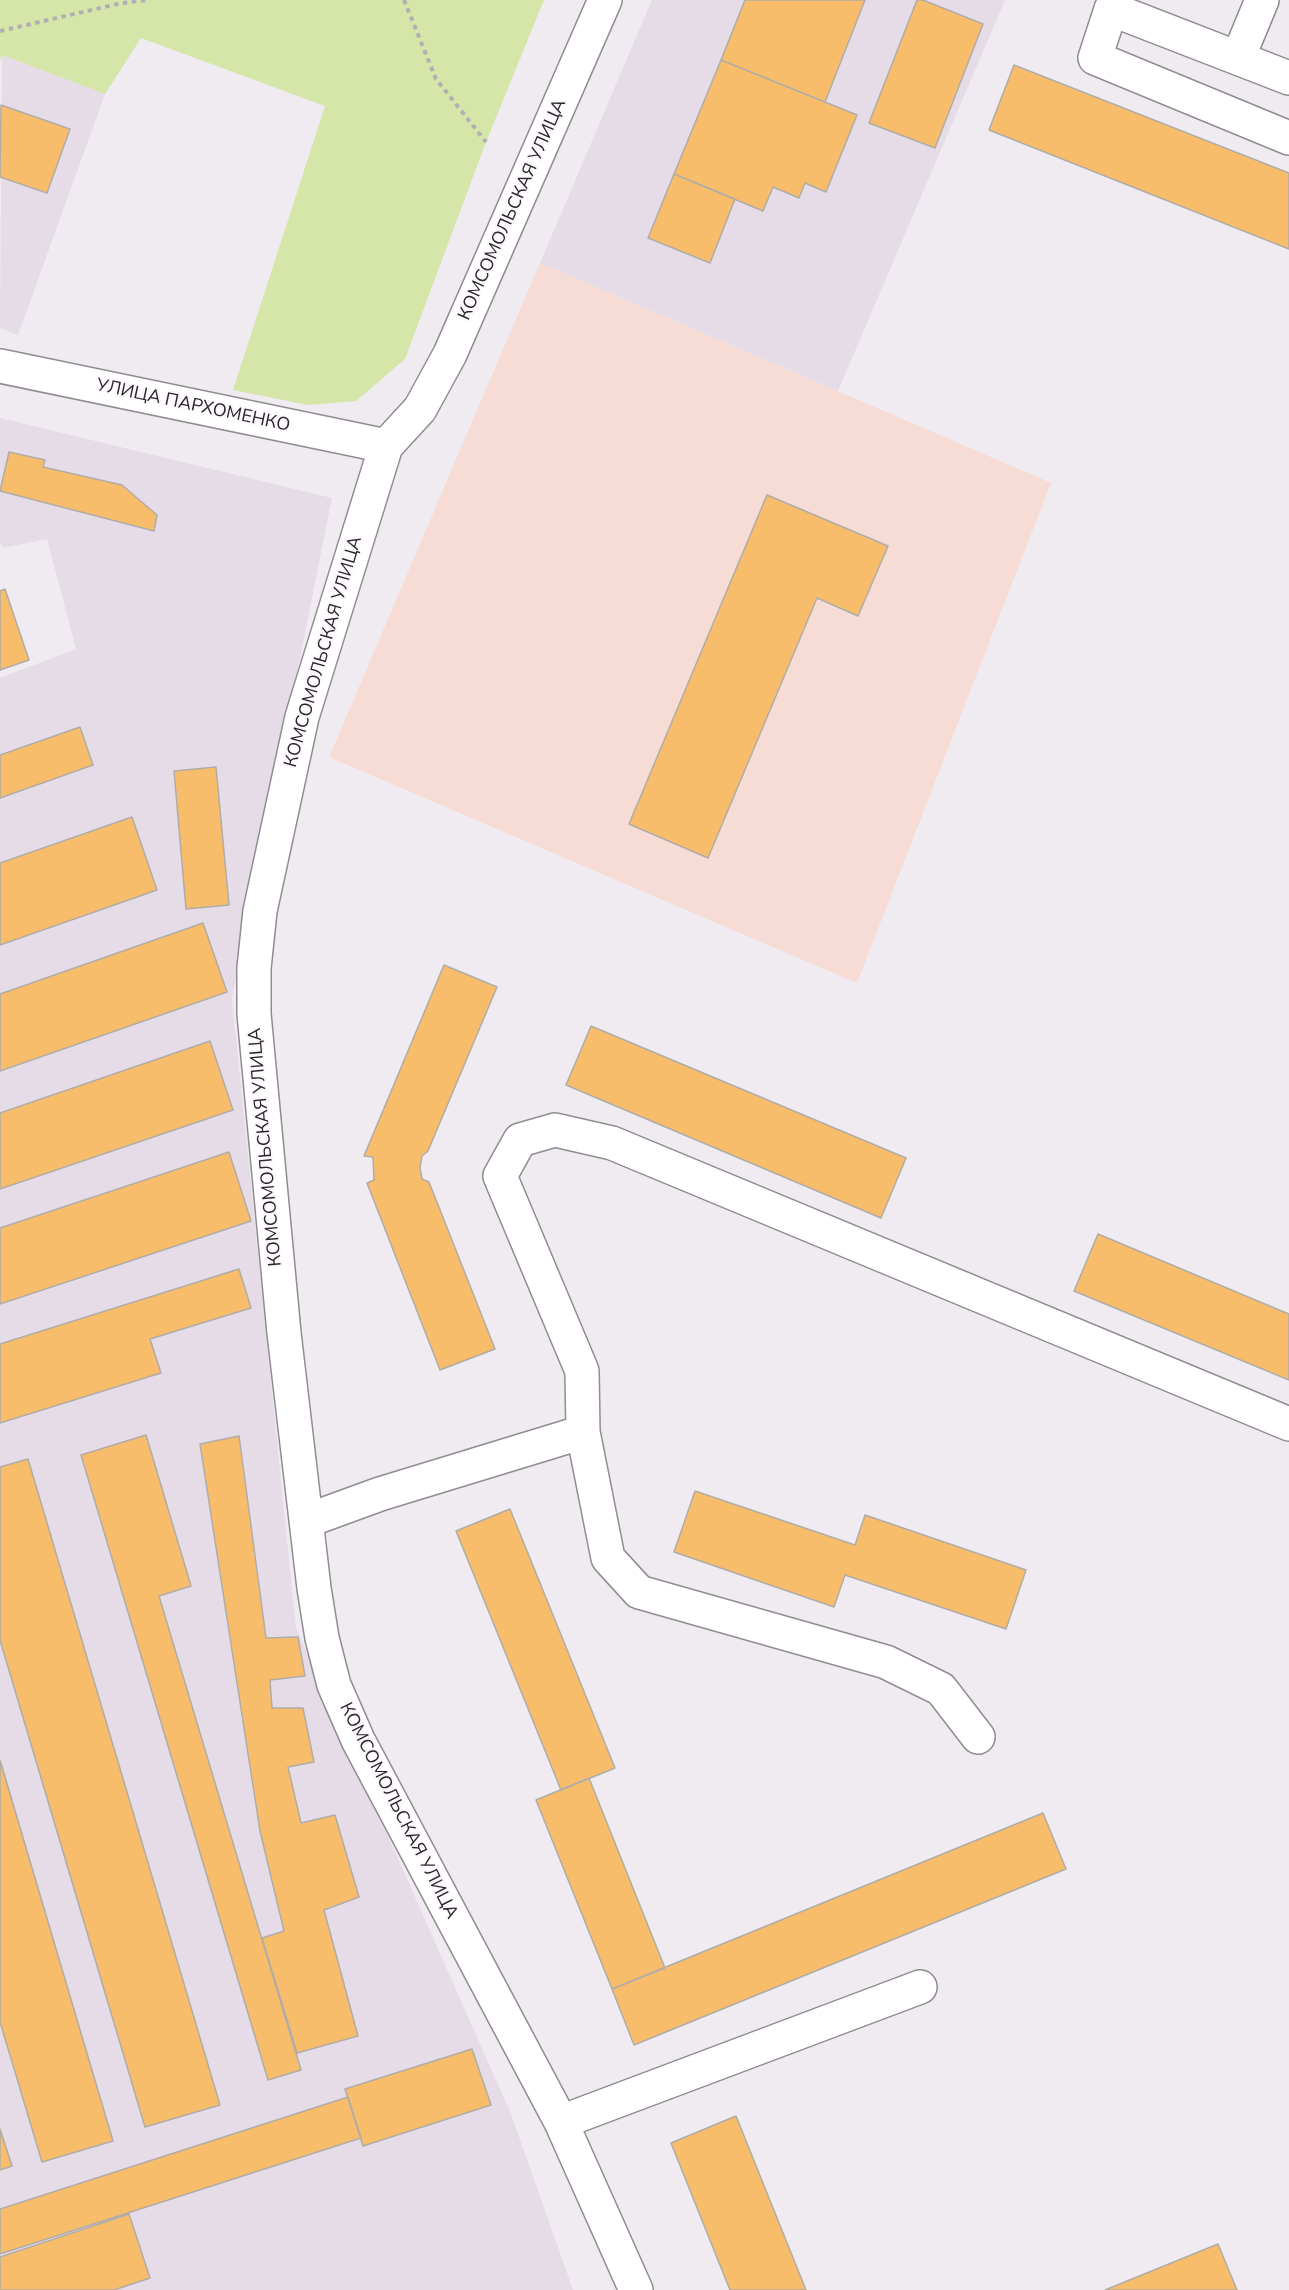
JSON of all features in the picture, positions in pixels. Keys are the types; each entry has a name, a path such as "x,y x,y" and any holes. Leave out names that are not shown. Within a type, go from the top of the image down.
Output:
{"street":[{"name":"КОМСОМОЛЬСКАЯ УЛИЦА","path":"605,0 450,354 420,409 386,446 302,717 260,911 254,968 254,1014 284,1333 306,1521 322,1638 334,1685 358,1740 561,2122 636,2290"},
{"path":"1238,58 1262,0"},
{"path":"1289,78 1100,4 1095,58 1289,138"},
{"name":"УЛИЦА ПАРХОМЕНКО","path":"0,366 386,446"},
{"path":"978,1737 941,1689 886,1662 639,1592 608,1558 583,1432 582,1371 500,1176 520,1140 555,1130 612,1143 1289,1424"},
{"path":"306,1521 380,1494 583,1432"},
{"path":"561,2122 920,1988"}],"path":[{"path":"0,31 122,3 148,0"},
{"path":"404,0 436,78 486,142"}],"shaded area":[{"path":"652,0 1005,0 838,391 540,263"},
{"path":"2,55 105,94 18,335 0,328"},
{"path":"540,263 1051,483 857,983 329,757"},
{"path":"0,418 332,498 232,998 296,1628 511,2114 573,2290 0,2290 0,678 76,649 47,539 3,548 0,543"}],"green space":[{"path":"0,0 544,0 486,142 405,359 356,401 308,405 233,390 325,106 141,38 105,94 2,55 0,61"}],"building":[{"path":"745,0 865,0 825,102 721,60"},
{"path":"917,0 923,0 983,24 935,148 869,123"},
{"path":"721,60 857,115 826,192 805,183 799,198 773,187 763,211 674,174"},
{"path":"1014,65 1289,173 1289,249 989,130"},
{"path":"1,105 70,129 47,193 0,177"},
{"path":"674,174 735,199 710,263 648,238"},
{"path":"9,452 45,460 43,467 122,485 157,515 154,531 0,491"},
{"path":"767,495 888,546 858,616 817,598 708,858 629,824"},
{"path":"5,589 29,660 0,670 0,591"},
{"path":"80,727 93,765 0,798 0,755"},
{"path":"216,767 229,905 186,909 174,771"},
{"path":"132,817 157,890 0,945 0,863"},
{"path":"203,923 227,992 0,1071 0,994"},
{"path":"444,965 497,987 428,1151 422,1156 420,1168 422,1179 429,1182 495,1349 440,1370 367,1183 374,1180 373,1157 364,1156"},
{"path":"591,1026 906,1158 881,1218 566,1085"},
{"path":"210,1041 233,1110 0,1189 0,1113"},
{"path":"229,1152 251,1221 0,1304 0,1228"},
{"path":"1098,1234 1289,1314 1289,1380 1074,1291"},
{"path":"239,1269 251,1308 150,1339 161,1373 0,1423 0,1344"},
{"path":"146,1435 191,1586 159,1596 301,2070 268,2080 81,1455"},
{"path":"239,1436 266,1638 298,1637 305,1676 270,1680 272,1708 303,1708 314,1762 288,1767 301,1823 335,1815 359,1897 324,1910 358,2036 297,2053 262,1938 284,1931 260,1831 200,1444"},
{"path":"28,1459 220,2105 145,2127 0,1640 0,1467"},
{"path":"695,1491 855,1545 865,1515 1026,1570 1006,1629 845,1575 834,1607 674,1552"},
{"path":"510,1509 615,1768 561,1790 456,1531"},
{"path":"0,1760 113,2141 42,2162 0,2022"},
{"path":"589,1778 665,1968 612,1989 536,1800"},
{"path":"1043,1813 1066,1869 634,2045 612,1989"},
{"path":"472,2049 491,2105 363,2146 345,2089"},
{"path":"348,2097 361,2138 0,2254 0,2209"},
{"path":"736,2116 806,2290 730,2290 671,2143"},
{"path":"0,2129 12,2166 0,2170"},
{"path":"129,2214 150,2278 114,2290 0,2290 0,2257"},
{"path":"1218,2244 1237,2290 1105,2290"}]}
